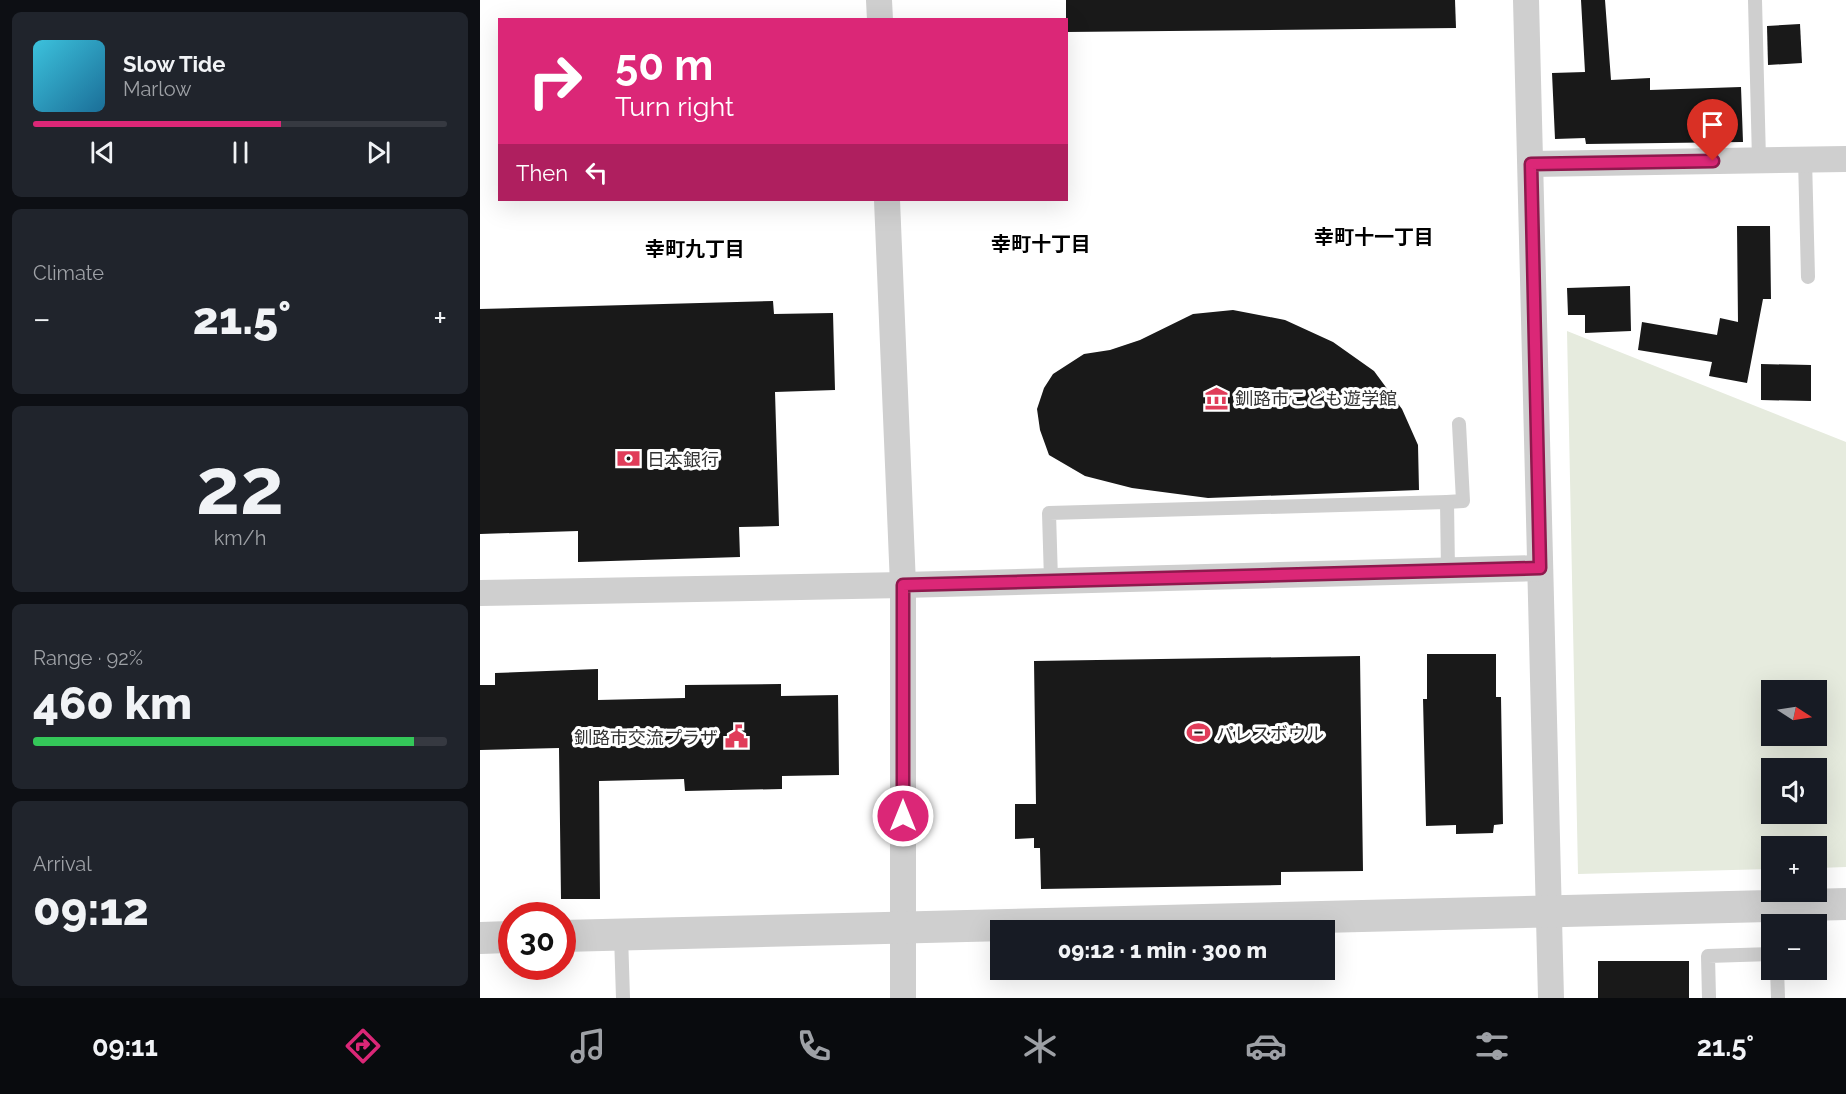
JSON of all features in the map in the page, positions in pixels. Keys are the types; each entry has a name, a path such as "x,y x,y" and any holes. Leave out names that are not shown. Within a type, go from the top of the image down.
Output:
{"street":[{"path":"879,0 880,18"},
{"path":"1526,0 1551,998"},
{"path":"1531,164 1846,159"},
{"path":"887,201 903,585 903,998"},
{"path":"480,593 903,585 1540,568"},
{"path":"576,936 1846,904"},
{"path":"480,938 498,937"}],"lane":[{"path":"1755,0 1759,160"},
{"path":"1805,159 1808,278"},
{"path":"1051,580 1049,513 1463,501 1459,424"},
{"path":"1447,502 1448,570"},
{"path":"621,935 623,998"},
{"path":"1709,998 1708,956 1761,954"},
{"path":"1777,980 1778,998"}],"shaded area":[{"path":"1567,331 1846,442 1846,867 1827,868 1827,836 1761,836 1761,869 1578,874"}],"building":[{"path":"1066,0 1455,0 1456,28 1068,32 1068,18 1066,18"},
{"path":"1581,0 1605,0 1611,80 1650,78 1650,90 1741,87 1743,142 1586,144 1585,138 1555,139 1552,73 1585,72"},
{"path":"1800,24 1802,63 1768,65 1767,26"},
{"path":"1737,226 1770,226 1771,299 1763,299 1747,383 1709,376 1712,362 1638,350 1642,322 1717,335 1720,318 1738,322"},
{"path":"1630,286 1631,331 1585,333 1585,315 1568,315 1567,288"},
{"name":"日本銀行","path":"773,301 774,314 833,313 835,390 775,392 779,526 739,527 740,557 578,562 578,531 480,534 480,309"},
{"name":"釧路市こども遊学館","path":"1233,310 1285,320 1333,342 1374,371 1402,409 1418,445 1419,490 1208,498 1132,488 1085,476 1049,455 1040,430 1037,409 1044,388 1053,374 1084,354 1110,350 1140,340 1193,314"},
{"path":"1761,364 1811,365 1811,401 1761,400"},
{"path":"1427,654 1496,654 1496,697 1501,697 1503,824 1494,825 1493,833 1456,834 1456,825 1426,826 1423,699 1427,699"},
{"name":"パレスボウル","path":"1360,656 1363,871 1281,872 1281,885 1041,889 1040,848 1034,848 1034,838 1015,839 1015,804 1036,804 1034,661"},
{"path":"598,669 598,700 685,698 685,685 781,684 781,696 838,695 839,775 782,776 782,789 685,791 684,779 599,781 600,899 561,899 559,748 480,750 480,685 495,685 495,673"},
{"path":"1598,961 1689,961 1689,998 1598,998"}],"place":[{"name":"釧路市こども遊学館","path":"1217,398"},
{"name":"日本銀行","path":"629,459"},
{"name":"パレスボウル","path":"1198,733"},
{"name":"釧路市交流プラザ","path":"736,737"}],"district":[{"name":"幸町十一丁目","path":"1374,237"},
{"name":"幸町十丁目","path":"1041,244"},
{"name":"幸町九丁目","path":"695,249"}],"route":[{"path":"903,816 903,585 1540,568 1531,164 1713,161"}]}
